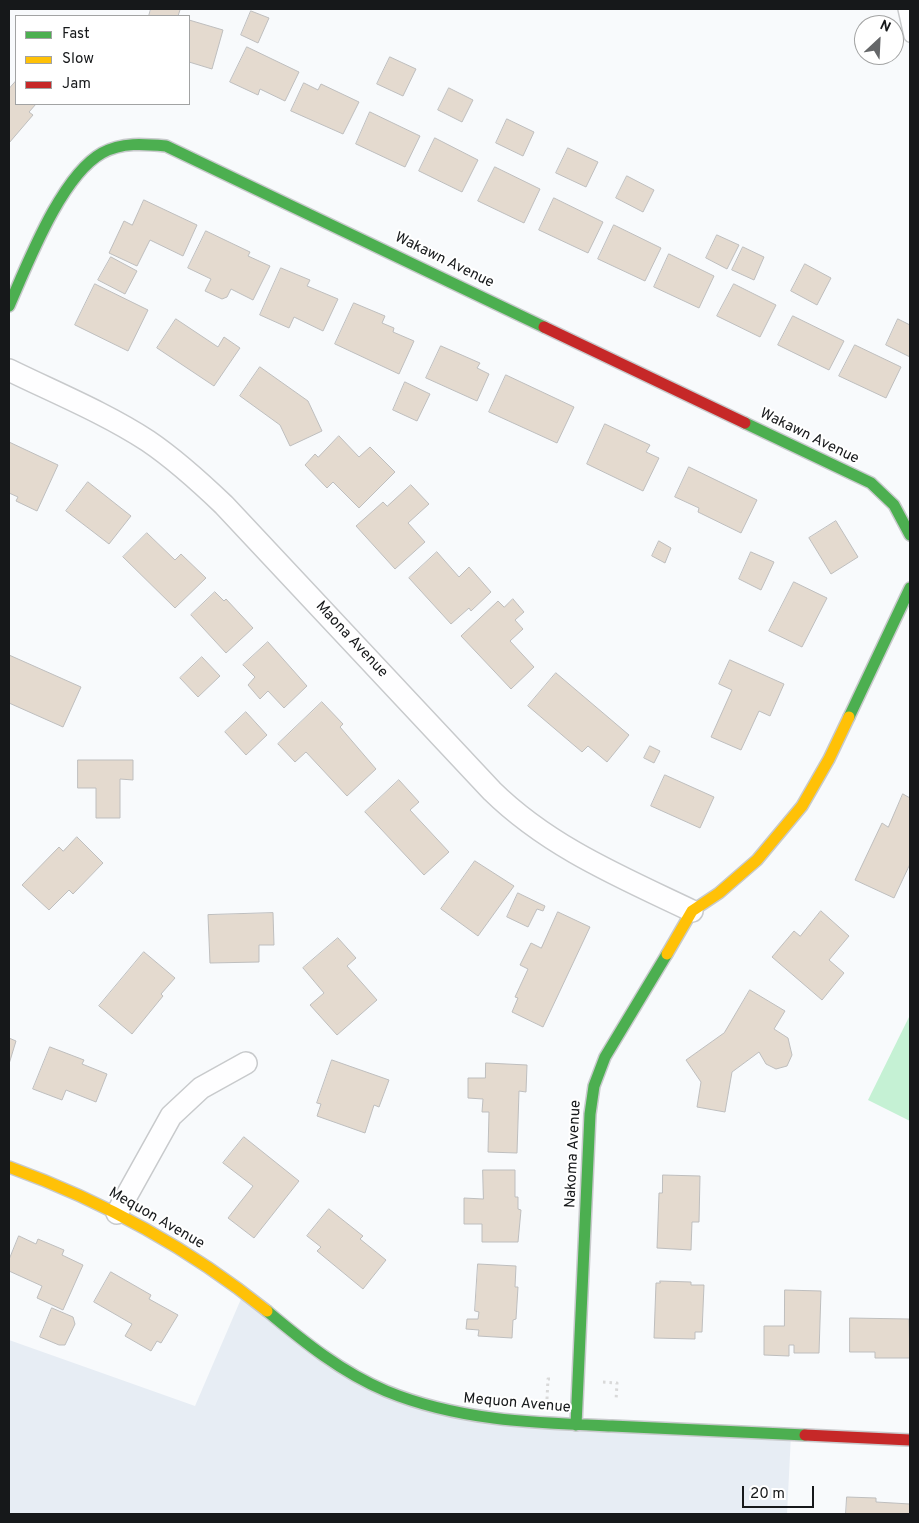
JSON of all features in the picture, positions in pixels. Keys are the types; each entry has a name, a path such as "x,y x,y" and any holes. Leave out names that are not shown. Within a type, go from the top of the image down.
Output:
{"street":[{"name":"Wakawn Avenue","path":"9,306 62,196 82,167 104,153 122,146 141,143 166,146 178,150 862,479 890,500 902,515 910,535"},
{"name":"Maona Avenue","path":"9,370 119,424 152,444 190,472 224,505 492,791 528,824 584,859 692,911"},
{"path":"692,911 719,894 757,860 802,806 830,759 910,588"},
{"name":"Nakoma Avenue","path":"576,1425 590,1114 594,1086 604,1057 692,911"},
{"path":"117,1212 171,1116 201,1088 246,1063"},
{"name":"Mequon Avenue","path":"9,1167 70,1190 117,1212 185,1251 221,1275 325,1357 388,1392 418,1403 469,1416 519,1422 910,1440"}],"lane":[{"path":"904,9 910,36"}],"shaded area":[{"path":"244,1292 370,1383 450,1412 791,1435 787,1514 9,1514 9,1340 195,1406"}],"green space":[{"path":"910,1015 910,1121 868,1100"}],"building":[{"path":"151,9 180,10 178,15 149,15"},
{"path":"251,11 269,18 258,43 241,35"},
{"path":"190,20 223,30 212,69 190,62"},
{"path":"247,47 299,72 285,101 260,89 258,95 230,82"},
{"path":"390,57 416,69 403,96 377,84"},
{"path":"15,82 15,105 35,105 29,112 33,115 9,143 9,89"},
{"path":"304,83 318,90 321,84 359,102 343,134 291,111"},
{"path":"449,88 473,100 462,122 438,110"},
{"path":"370,112 420,136 405,167 356,144"},
{"path":"507,119 534,132 523,156 496,143"},
{"path":"435,138 478,160 462,192 419,171"},
{"path":"568,148 598,162 586,187 556,173"},
{"path":"495,167 540,189 524,223 478,201"},
{"path":"627,176 654,190 643,212 616,198"},
{"path":"554,198 603,222 588,253 539,230"},
{"path":"144,200 197,225 183,256 150,240 137,266 109,253 124,221 132,225"},
{"path":"614,225 661,248 645,281 598,259"},
{"path":"206,231 250,252 248,256 270,266 253,300 231,289 227,297 222,299 205,291 211,279 188,268"},
{"path":"717,235 739,245 727,269 706,258"},
{"path":"743,247 764,257 754,280 732,270"},
{"path":"669,254 714,276 699,308 654,287"},
{"path":"111,257 137,271 125,294 98,280"},
{"path":"805,264 831,278 817,305 791,291"},
{"path":"281,268 310,280 307,286 338,299 323,331 294,317 289,328 260,315"},
{"path":"95,284 148,310 128,351 75,325"},
{"path":"734,284 776,305 760,337 717,316"},
{"path":"354,303 385,316 382,323 394,328 393,332 414,341 399,374 335,344"},
{"path":"793,316 844,341 829,370 778,345"},
{"path":"176,319 218,347 224,337 240,348 214,386 157,348"},
{"path":"898,319 910,325 910,357 886,345"},
{"path":"855,345 901,367 886,398 839,376"},
{"path":"441,346 480,363 477,368 489,374 477,401 426,378"},
{"path":"260,367 308,401 322,431 290,446 280,425 240,396"},
{"path":"506,375 574,407 557,443 489,412"},
{"path":"405,382 430,394 417,421 393,410"},
{"path":"605,424 650,445 646,452 659,458 643,491 587,464"},
{"path":"339,436 359,457 370,447 395,472 359,508 333,482 327,488 305,465 315,454 318,457"},
{"path":"9,442 58,465 37,511 16,501 18,497 9,493"},
{"path":"689,467 757,500 741,533 698,512 699,508 675,497"},
{"path":"88,482 131,516 109,544 66,511"},
{"path":"411,485 429,504 408,523 425,542 395,569 356,526 383,502 387,506"},
{"path":"836,521 858,557 831,574 809,538"},
{"path":"147,533 175,560 181,554 206,578 175,608 123,557"},
{"path":"659,541 671,548 665,563 652,556"},
{"path":"437,552 459,577 469,567 491,592 471,611 469,608 451,624 409,578"},
{"path":"751,552 774,562 761,590 739,579"},
{"path":"794,582 827,598 802,647 769,631"},
{"path":"215,592 224,601 226,599 253,628 226,653 191,615"},
{"path":"513,599 524,612 515,620 523,629 510,641 534,667 511,689 461,636 498,601 504,607"},
{"path":"268,642 307,686 284,708 268,691 260,699 248,685 255,677 243,665"},
{"path":"9,655 81,687 63,727 9,703"},
{"path":"202,657 220,676 198,697 180,678"},
{"path":"730,660 784,684 770,716 759,711 741,750 711,737 732,690 719,684"},
{"path":"556,673 629,735 607,762 588,746 582,752 528,706"},
{"path":"322,702 343,724 340,727 376,769 347,796 306,752 295,762 278,744"},
{"path":"246,712 267,735 246,755 225,732"},
{"path":"650,746 660,751 654,763 644,758"},
{"path":"78,760 133,760 133,780 120,779 120,818 96,818 96,788 78,788"},
{"path":"665,775 714,797 700,828 651,806"},
{"path":"399,780 419,802 410,810 449,852 424,875 365,812"},
{"path":"903,794 910,798 910,864 894,898 855,880 882,823 888,827"},
{"path":"77,837 103,863 73,894 69,890 49,910 22,885 59,847 63,851"},
{"path":"475,861 514,886 478,936 441,909"},
{"path":"518,893 545,906 543,911 537,909 528,927 507,917"},
{"path":"821,911 849,936 829,960 844,973 822,1000 772,957 794,931 800,936"},
{"path":"558,912 590,927 543,1027 512,1012 518,998 515,997 528,969 520,965 531,943 541,948"},
{"path":"273,913 274,945 259,945 259,962 210,963 208,915"},
{"path":"338,938 356,958 347,966 377,1000 337,1035 310,1005 324,993 303,968"},
{"path":"144,952 175,978 132,1034 99,1006"},
{"path":"750,990 785,1011 774,1029 788,1038 792,1055 787,1066 776,1069 766,1064 759,1052 732,1072 725,1112 697,1107 701,1082 686,1060 724,1033"},
{"path":"9,1038 16,1041 9,1064"},
{"path":"50,1047 84,1060 82,1064 107,1074 96,1102 66,1090 62,1100 33,1089"},
{"path":"332,1060 389,1080 379,1107 374,1105 365,1133 317,1116 321,1104 317,1103"},
{"path":"486,1063 527,1065 526,1092 519,1091 517,1153 488,1152 489,1112 482,1112 483,1099 468,1098 468,1078 485,1078"},
{"path":"244,1137 299,1181 254,1238 228,1218 253,1186 223,1163"},
{"path":"483,1170 515,1170 515,1197 518,1197 518,1209 521,1210 518,1242 482,1242 482,1224 464,1224 464,1198 483,1199"},
{"path":"663,1175 700,1176 699,1222 692,1222 691,1250 657,1248 659,1193 662,1193"},
{"path":"329,1209 363,1236 360,1239 386,1260 363,1289 317,1251 321,1247 307,1236"},
{"path":"19,1236 36,1244 38,1239 64,1250 62,1255 83,1265 63,1310 37,1298 42,1286 9,1271 9,1260"},
{"path":"478,1264 516,1266 515,1287 518,1287 516,1319 513,1320 512,1338 478,1336 479,1330 466,1329 467,1319 478,1319 479,1312 475,1311"},
{"path":"111,1272 151,1295 149,1299 178,1315 161,1343 157,1341 151,1351 125,1336 132,1324 94,1302"},
{"path":"660,1281 691,1282 691,1285 704,1285 702,1332 695,1332 695,1339 654,1338 656,1283 660,1283"},
{"path":"785,1290 821,1291 819,1353 794,1353 794,1345 789,1345 789,1356 764,1355 764,1326 784,1326"},
{"path":"52,1308 73,1317 75,1324 65,1345 59,1345 40,1337"},
{"path":"850,1318 909,1319 910,1358 875,1358 875,1352 850,1352"},
{"path":"847,1497 876,1498 876,1502 910,1504 910,1514 846,1514"}],"traffic: fast":[{"path":"9,306 47,222 73,181 87,164 110,149 125,145 150,145 166,146 544,327"},
{"path":"745,423 871,483 894,505 910,535"},
{"path":"849,717 910,588"},
{"path":"576,1425 590,1114 594,1086 605,1057 667,954"},
{"path":"267,1311 338,1366 386,1391 441,1409 526,1422 805,1435"}],"traffic: slow":[{"path":"667,954 692,911 719,893 757,860 802,806 829,759 849,717"},
{"path":"9,1167 78,1195 144,1228 207,1267 267,1311"}],"traffic: jam":[{"path":"544,327 745,423"},
{"path":"805,1435 910,1440"}]}
